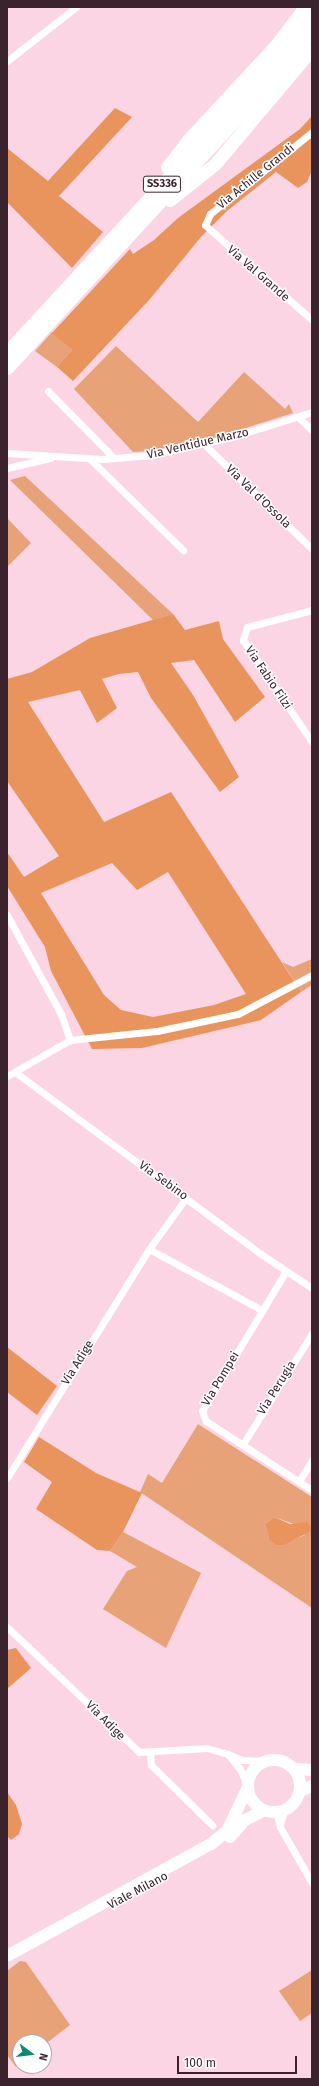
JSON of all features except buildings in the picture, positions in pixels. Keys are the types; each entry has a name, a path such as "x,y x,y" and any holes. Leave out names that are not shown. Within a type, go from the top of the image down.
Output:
{"highway":[{"path":"140,215 188,140 276,44 305,7"},
{"name":"SS336","path":"7,368 251,88 312,11"},
{"name":"SS336","path":"7,352 259,94 312,30"},
{"path":"140,215 215,164 312,49"}],"main road":[{"path":"7,1956 211,1844 227,1831 248,1787 252,1771 265,1761 282,1760 295,1769 299,1776 300,1791 292,1806 280,1812 263,1811 252,1801 248,1787"},
{"path":"295,1769 312,1770"},
{"path":"300,1791 312,1786"},
{"name":"Viale Milano","path":"7,1964 209,1853 227,1840 245,1820 263,1811"}],"street":[{"path":"7,61 76,7"},
{"name":"Via Achille Grandi","path":"206,225 210,214 312,132"},
{"name":"Via Val Grande","path":"206,225 312,320"},
{"path":"48,391 114,458"},
{"name":"Via Ventidue Marzo","path":"7,453 89,458 151,456 204,444 299,418 312,412"},
{"path":"299,418 312,430"},
{"name":"Via Val d'Ossola","path":"204,444 312,549"},
{"name":"Via Ventidue Marzo","path":"7,468 56,457"},
{"path":"89,458 183,550"},
{"name":"Via Fabio Filzi","path":"312,610 247,627 243,640 312,742"},
{"path":"7,915 61,1014 70,1040"},
{"path":"7,1076 70,1040 157,1031 238,1014 312,975"},
{"name":"Via Sebino","path":"15,1072 286,1271 312,1288"},
{"name":"Via Adige","path":"7,1478 149,1249 186,1198"},
{"path":"149,1249 262,1310"},
{"name":"Via Pompei","path":"286,1271 202,1411 206,1421 312,1490"},
{"name":"Via Perugia","path":"243,1444 312,1333"},
{"path":"299,1481 312,1460"},
{"name":"Via Adige","path":"7,1626 139,1752 207,1748 242,1760 265,1761"},
{"path":"150,1752 151,1765 212,1825"},
{"path":"228,1754 242,1773 248,1787"},
{"path":"280,1812 280,1827 312,1883"}],"shaded area":[{"path":"115,108 132,117 59,196 103,232 72,268 7,202 7,148 48,181"},
{"path":"312,116 312,170 307,182 298,188 276,172 227,211 201,237 150,299 73,381 57,367 72,350 52,333 130,249 133,254 154,240 178,218 300,129"},
{"path":"52,332 72,350 57,367 35,351"},
{"path":"116,346 198,422 244,372 285,409 289,404 293,413 214,438 151,451 133,452 74,389"},
{"path":"25,476 173,614 153,620 10,480"},
{"path":"7,518 31,543 7,567"},
{"path":"173,614 185,630 219,621 223,639 265,697 235,722 194,660 171,663 193,695 239,777 220,792 151,698 138,672 119,674 102,679 117,708 97,723 80,690 28,702 104,822 171,792 301,992 261,1020 142,1048 92,1049 51,971 45,947 7,886 7,852 24,877 59,856 7,781 7,679 32,672 90,638","holes":["112,863 137,890 168,872 246,994 214,1005 153,1017 121,1010 104,995 41,893"]},
{"path":"312,959 312,985 301,992 282,962 293,967"},
{"path":"7,1347 57,1386 37,1415 7,1392"},
{"path":"198,1424 312,1497 312,1608 140,1492 148,1474 162,1483","holes":["274,1517 294,1524 305,1535 290,1541 269,1539 265,1524"]},
{"path":"39,1437 96,1473 142,1493 123,1532 110,1551 97,1550 36,1509 52,1482 24,1462"},
{"path":"274,1517 290,1524 307,1522 311,1527 309,1532 284,1545 276,1545 269,1539 265,1524"},
{"path":"123,1532 201,1573 166,1648 103,1609 127,1571 137,1567 110,1551"},
{"path":"16,1648 31,1668 7,1689 7,1650"},
{"path":"7,1792 16,1805 22,1824 19,1834 11,1840 7,1836"},
{"path":"20,1961 26,1962 70,2025 52,2039 52,2034 12,2034 12,2062 7,2055 7,1971"},
{"path":"312,1970 312,2013 300,2021 279,1991"}]}
